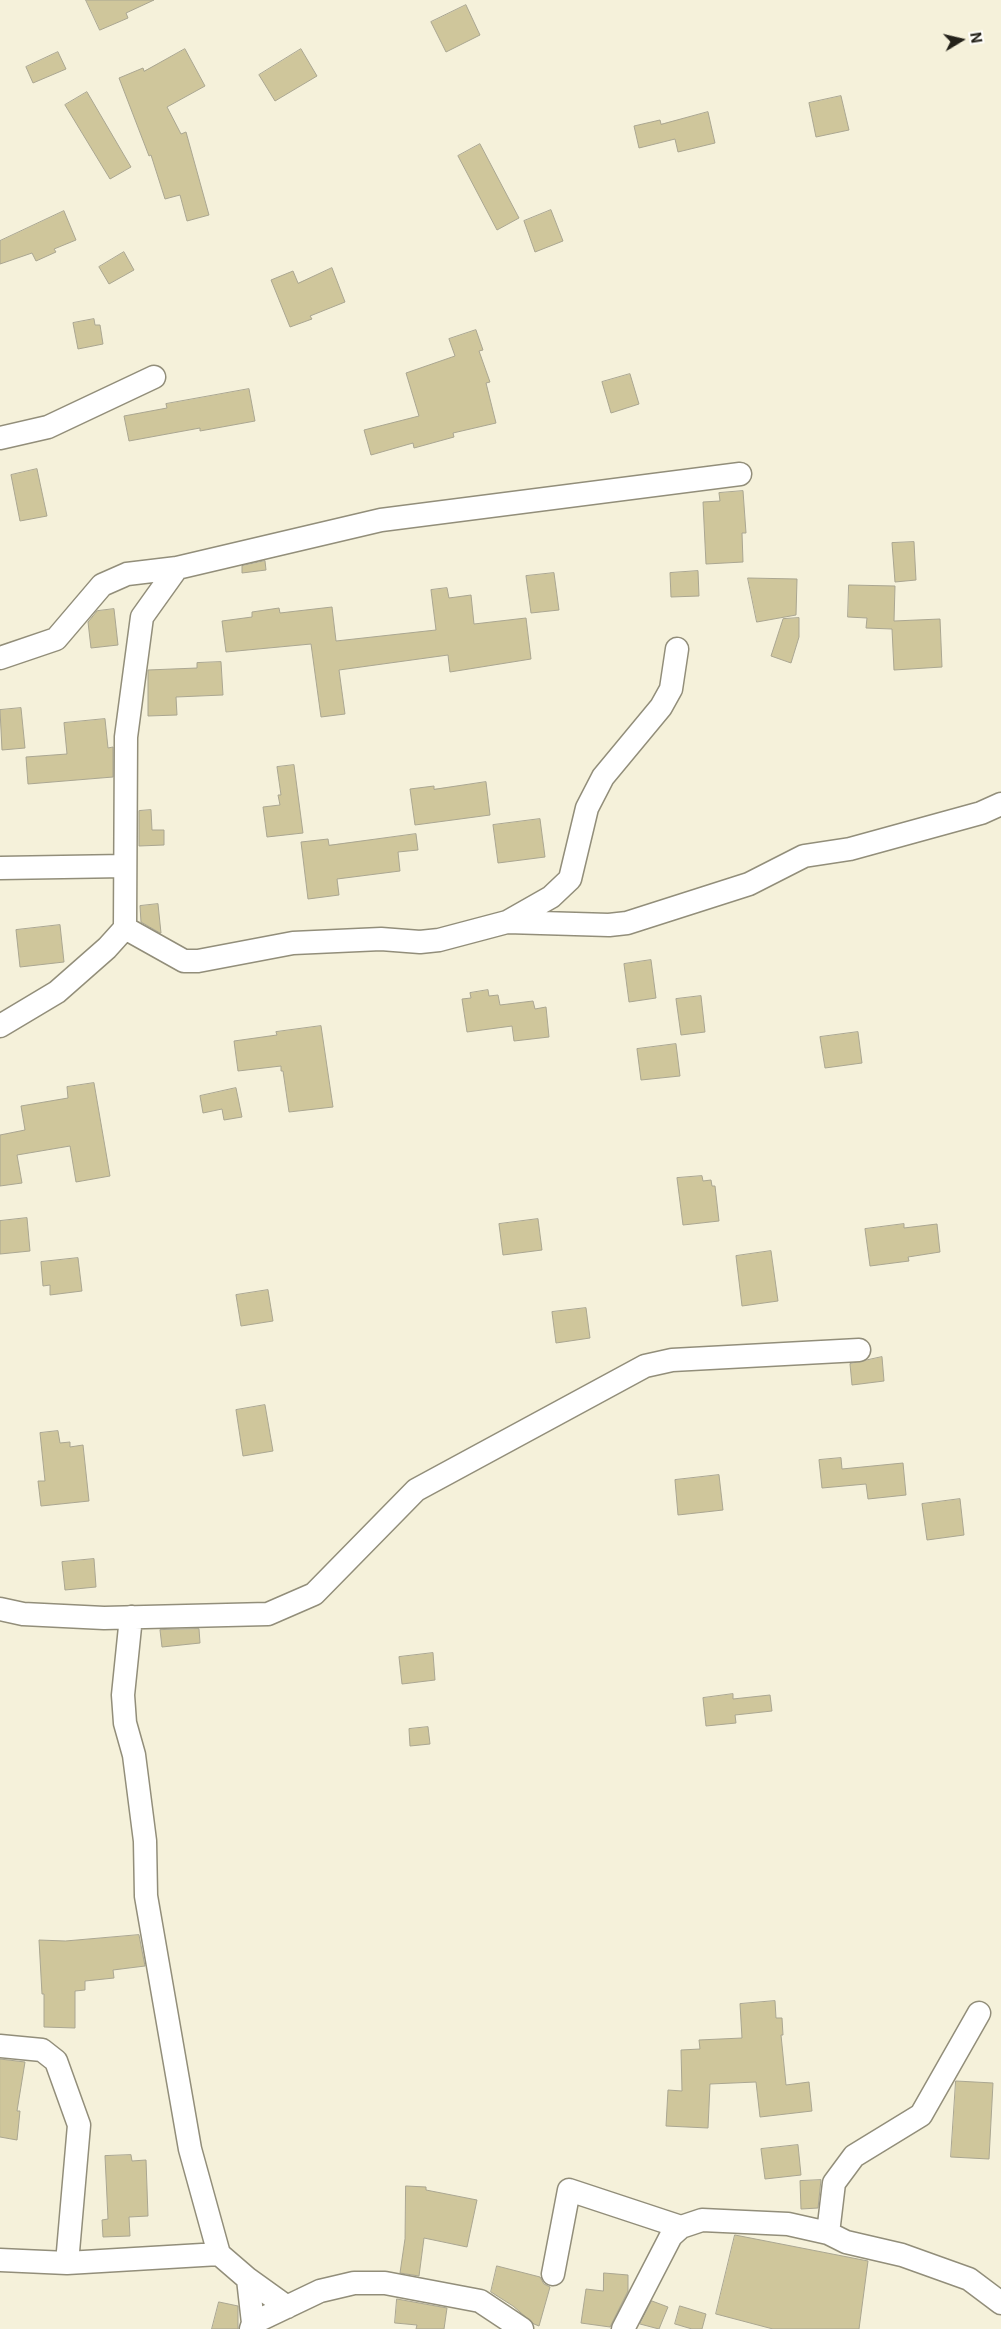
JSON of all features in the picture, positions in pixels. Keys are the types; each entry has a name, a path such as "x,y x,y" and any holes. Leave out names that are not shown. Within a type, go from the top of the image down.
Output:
{"street":[{"path":"0,438 48,427 154,377"},
{"path":"0,658 56,639 102,584 128,574 177,568 381,520 740,474"},
{"path":"0,1026 57,992 107,948 125,928 126,737 142,617 177,568"},
{"path":"125,928 184,961 198,961 293,943 381,939 420,942 439,940 507,922 551,897 570,879 587,808 603,777 661,707 670,689 677,649"},
{"path":"507,922 609,925 627,922 749,884 804,856 850,849 981,813 1001,804"},
{"path":"0,868 125,866"},
{"path":"0,1609 23,1614 104,1618 268,1614 314,1594 416,1490 645,1366 672,1360 859,1350"},
{"path":"131,1617 123,1695 125,1723 134,1755 145,1841 146,1896 190,2149 219,2254 248,2279 287,2306"},
{"path":"828,2233 834,2182 854,2156 921,2115 979,2013"},
{"path":"0,2046 42,2050 56,2061 79,2125 67,2263"},
{"path":"553,2274 568,2190 681,2227"},
{"path":"623,2329 670,2236 681,2227 702,2220 788,2224 828,2233 846,2242 902,2255 969,2279 1001,2303"},
{"path":"0,2260 67,2263 219,2254"},
{"path":"248,2279 252,2326 287,2306 320,2291 354,2283 385,2283 480,2301 522,2329"}],"building":[{"path":"86,0 154,0 126,13 128,18 100,30"},
{"path":"466,5 480,35 446,52 431,22"},
{"path":"185,49 205,86 167,107 181,134 186,132 209,215 187,221 180,195 165,199 151,155 149,156 119,78 143,68 144,71"},
{"path":"301,49 317,76 275,101 259,75"},
{"path":"58,52 66,69 33,83 26,67"},
{"path":"87,92 131,167 110,179 65,105"},
{"path":"841,96 849,130 816,137 809,103"},
{"path":"708,112 715,143 678,152 675,139 639,148 634,126 660,120 661,124"},
{"path":"480,144 519,218 497,230 458,156"},
{"path":"551,210 563,241 535,252 524,221"},
{"path":"64,211 76,240 54,249 56,252 36,261 32,253 0,264 0,241"},
{"path":"124,252 134,270 109,284 99,267"},
{"path":"332,268 345,302 310,316 312,319 290,327 271,280 293,271 298,283"},
{"path":"94,319 95,325 100,325 103,344 78,349 73,323"},
{"path":"476,330 483,350 479,351 490,382 486,383 496,423 453,433 454,437 414,448 413,443 371,455 364,430 419,416 406,373 455,356 449,339"},
{"path":"630,374 639,404 611,413 602,382"},
{"path":"249,389 255,421 200,431 200,428 129,441 124,416 167,408 166,404"},
{"path":"37,469 47,516 20,521 11,475"},
{"path":"743,491 746,533 742,533 743,562 706,564 703,502 720,501 719,493"},
{"path":"914,542 916,580 895,582 892,543"},
{"path":"265,561 266,570 242,573 242,566"},
{"path":"698,571 699,596 671,597 670,573"},
{"path":"554,573 559,610 531,613 526,576"},
{"path":"748,578 797,579 796,615 757,622"},
{"path":"849,585 895,586 894,621 940,619 942,667 894,670 892,629 866,628 867,618 848,617"},
{"path":"447,588 449,598 471,595 474,624 526,618 531,659 450,672 448,655 339,670 345,714 321,717 311,644 226,652 222,621 252,617 252,612 279,608 280,613 332,607 336,641 436,630 431,590"},
{"path":"114,609 118,645 91,648 88,622 97,611"},
{"path":"799,618 799,637 791,663 771,656 783,619"},
{"path":"221,662 223,695 176,697 177,715 148,716 148,670 197,668 197,663"},
{"path":"21,708 25,748 2,750 0,710"},
{"path":"105,719 108,748 113,747 113,777 28,784 26,757 67,754 64,723"},
{"path":"294,765 303,833 267,837 263,807 280,805 278,795 281,795 277,767"},
{"path":"486,782 490,815 415,825 410,789 434,786 434,789"},
{"path":"151,810 152,830 164,830 164,845 139,846 139,811"},
{"path":"540,819 545,857 498,863 493,825"},
{"path":"416,834 418,850 398,852 400,871 337,879 339,895 308,899 301,842 328,839 329,845"},
{"path":"158,904 161,933 141,922 140,906"},
{"path":"60,925 64,962 20,967 16,930"},
{"path":"651,960 656,998 629,1002 624,964"},
{"path":"488,990 489,996 498,995 500,1005 533,1001 535,1009 546,1007 549,1037 514,1041 512,1026 467,1032 462,999 471,998 470,993"},
{"path":"701,996 705,1032 681,1035 676,999"},
{"path":"321,1026 333,1107 289,1112 281,1066 238,1071 234,1041 277,1035 276,1032"},
{"path":"858,1032 862,1063 825,1068 820,1037"},
{"path":"676,1044 680,1076 641,1080 637,1049"},
{"path":"94,1083 110,1176 76,1182 70,1146 17,1155 22,1183 0,1186 0,1135 25,1130 21,1106 68,1098 67,1087"},
{"path":"236,1088 242,1117 224,1120 222,1109 203,1113 200,1096"},
{"path":"702,1176 703,1181 711,1180 712,1186 715,1186 719,1221 683,1225 677,1178"},
{"path":"27,1218 30,1251 0,1254 0,1221"},
{"path":"538,1219 542,1250 503,1255 499,1224"},
{"path":"904,1224 904,1228 937,1224 940,1252 908,1257 909,1261 870,1266 865,1229"},
{"path":"771,1251 778,1301 742,1306 736,1256"},
{"path":"78,1258 82,1291 50,1295 50,1285 43,1286 41,1262"},
{"path":"268,1290 273,1321 241,1326 236,1295"},
{"path":"586,1308 590,1338 556,1343 552,1312"},
{"path":"882,1357 884,1381 852,1385 850,1364"},
{"path":"265,1405 273,1451 243,1456 236,1410"},
{"path":"58,1431 60,1443 70,1442 70,1447 83,1445 89,1501 41,1506 38,1481 45,1481 40,1433"},
{"path":"841,1458 842,1469 903,1463 906,1495 868,1499 866,1484 822,1488 819,1460"},
{"path":"719,1475 723,1510 678,1515 675,1480"},
{"path":"960,1499 964,1535 927,1540 922,1504"},
{"path":"94,1559 96,1587 65,1590 62,1562"},
{"path":"199,1629 200,1643 162,1647 160,1630"},
{"path":"433,1653 435,1680 402,1684 399,1657"},
{"path":"733,1694 733,1699 770,1695 772,1711 735,1715 736,1723 706,1726 703,1698"},
{"path":"428,1727 430,1744 410,1746 409,1729"},
{"path":"139,1935 145,1966 113,1970 114,1978 85,1981 85,1990 75,1991 75,2028 44,2027 44,1994 42,1994 39,1940 65,1941"},
{"path":"775,2001 776,2018 782,2018 783,2035 781,2035 786,2085 809,2082 812,2111 760,2117 756,2082 710,2084 708,2128 666,2126 668,2090 682,2091 681,2050 700,2049 699,2040 742,2038 740,2004"},
{"path":"0,2059 25,2062 17,2111 20,2111 17,2140 0,2137"},
{"path":"956,2081 993,2083 989,2159 951,2157"},
{"path":"798,2145 801,2175 765,2179 761,2149"},
{"path":"131,2155 132,2161 146,2160 148,2216 129,2217 130,2236 103,2237 102,2220 108,2219 105,2156"},
{"path":"821,2180 818,2208 801,2209 800,2181"},
{"path":"406,2186 426,2187 426,2190 477,2200 467,2247 424,2238 419,2276 400,2273 405,2239"},
{"path":"735,2235 868,2261 859,2329 773,2329 716,2314"},
{"path":"497,2266 540,2277 544,2284 550,2287 539,2326 491,2292"},
{"path":"604,2273 628,2275 628,2291 610,2327 581,2323 586,2289 603,2291"},
{"path":"397,2299 447,2308 444,2329 416,2329 417,2325 395,2323"},
{"path":"652,2301 668,2307 659,2329 640,2324"},
{"path":"219,2302 238,2306 238,2329 212,2329"},
{"path":"680,2306 706,2314 702,2329 692,2329 675,2324"}]}
